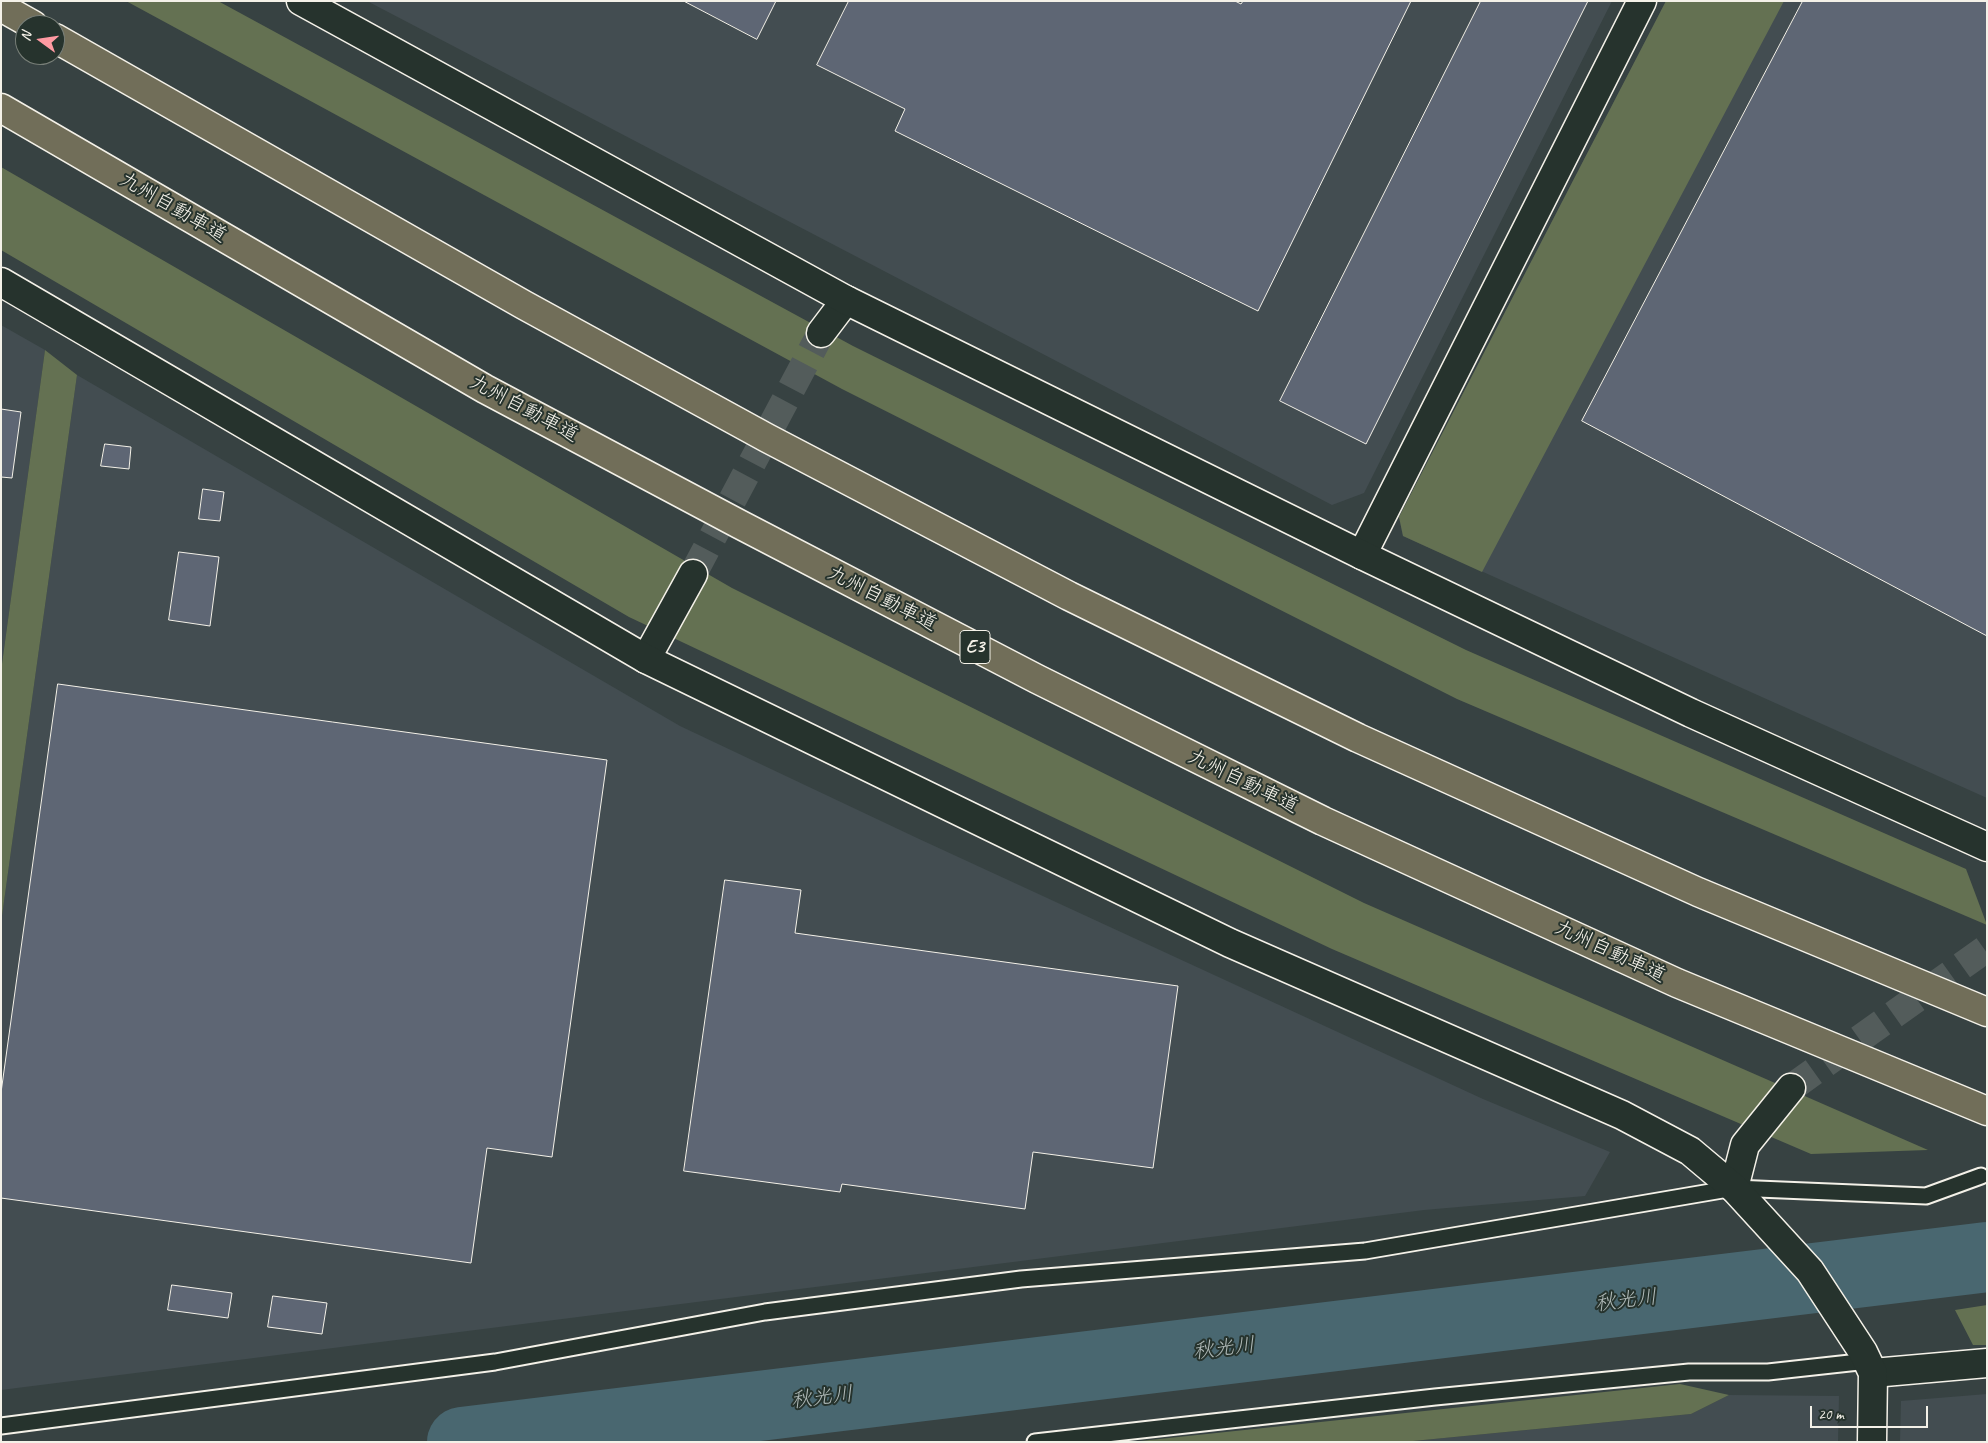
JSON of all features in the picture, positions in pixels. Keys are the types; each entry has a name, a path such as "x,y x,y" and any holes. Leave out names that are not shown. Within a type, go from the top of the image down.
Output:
{"highway":[{"path":"1,7 15,15"},
{"path":"65,44 568,329 767,438 1069,596 1358,738 1689,888 1987,1012"},
{"name":"九州自動車道","path":"1,108 485,389 739,524 1046,683 1323,821 1686,987 1987,1111"}],"street":[{"path":"301,1 846,300 1362,555 1690,713 1987,847"},
{"path":"1362,555 1642,1"},
{"path":"1,282 646,659 1230,943 1622,1114 1690,1151 1734,1188 1810,1271 1868,1362 1872,1442"},
{"path":"821,332 846,300"},
{"path":"646,659 693,574"},
{"path":"1734,1188 1745,1145 1791,1088"},
{"path":"1868,1362 1987,1363"}],"lane":[{"path":"1,1426 495,1362 765,1312 1001,1282 1365,1251 1734,1188 1926,1196 1981,1176"},
{"path":"1035,1442 1434,1397 1679,1373 1768,1372 1868,1362"}],"shaded area":[{"path":"367,1 1612,1 1364,493 1332,505"},
{"path":"1666,1 1987,1 1987,798 1403,536 1399,517"},
{"path":"1,325 45,350 1,671"},
{"path":"77,375 680,726 917,838 1483,1099 1610,1152 1585,1196 1424,1210 1,1390 1,923"},
{"path":"1987,1394 1987,1442 1900,1442 1901,1401"},
{"path":"1729,1395 1839,1396 1838,1442 1403,1442 1691,1414"}],"green space":[{"path":"126,1 218,1 853,346 1466,650 1966,869 1987,925 1457,699 842,389"},
{"path":"1666,1 1784,1 1482,572 1403,536 1399,517"},
{"path":"1,167 732,588 1364,903 1928,1150 1811,1154 1332,949 629,617 1,250"},
{"path":"45,350 77,375 1,923 1,671"},
{"path":"1987,1305 1987,1345 1973,1345 1955,1310"},
{"path":"1680,1384 1729,1395 1691,1414 1403,1442 1131,1442"}],"building":[{"path":"684,1 776,1 757,39"},
{"path":"849,1 1235,1 1241,4 1243,1 1411,1 1258,311 895,131 905,109 817,65"},
{"path":"1481,1 1588,1 1366,444 1280,401"},
{"path":"1803,1 1987,1 1987,636 1582,421"},
{"path":"1,409 21,412 12,478 1,477"},
{"path":"105,444 131,447 129,469 101,466"},
{"path":"203,489 224,492 220,521 199,519"},
{"path":"179,552 219,557 210,626 169,620"},
{"path":"58,684 607,760 552,1157 487,1148 471,1263 1,1198 1,1093"},
{"path":"725,880 801,890 795,933 1178,986 1153,1168 1033,1152 1025,1209 842,1184 840,1192 684,1171"},
{"path":"172,1285 232,1293 228,1318 168,1310"},
{"path":"273,1296 327,1303 322,1334 268,1327"}],"waterway":[{"name":"秋光川","path":"462,1442 1987,1257"}],"tunnel":[{"path":"693,574 821,333"},
{"path":"1791,1088 1987,948"}]}
